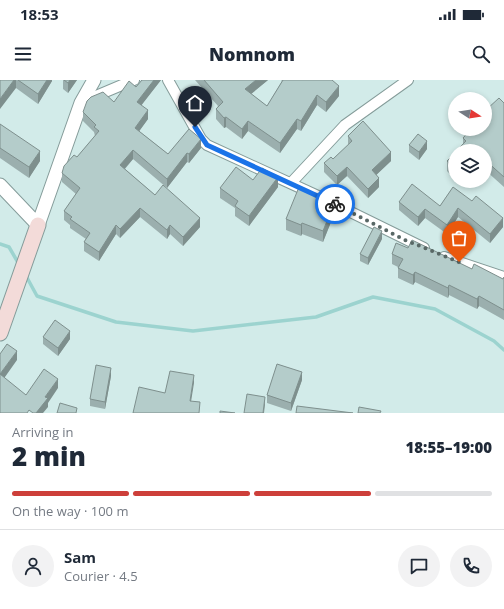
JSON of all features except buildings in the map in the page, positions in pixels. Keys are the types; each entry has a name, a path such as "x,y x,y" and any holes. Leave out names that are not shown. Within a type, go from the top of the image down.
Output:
{"main road":[{"path":"0,333 38,225"}],"street":[{"path":"0,185 38,225 81,103 94,80"},
{"path":"81,103 134,80"},
{"path":"168,80 201,138 207,145 291,183 412,243 446,258 503,274"},
{"path":"291,183 345,125 408,80"}],"waterway":[{"path":"0,244 9,247 20,266"},
{"path":"25,274 37,296 116,322 193,331 316,317 373,297 435,309 494,341 504,350"}],"way so far":[{"path":"335,204 405,240 446,258 459,262"}],"route":[{"path":"195,127 207,145 216,150 335,204"}]}
